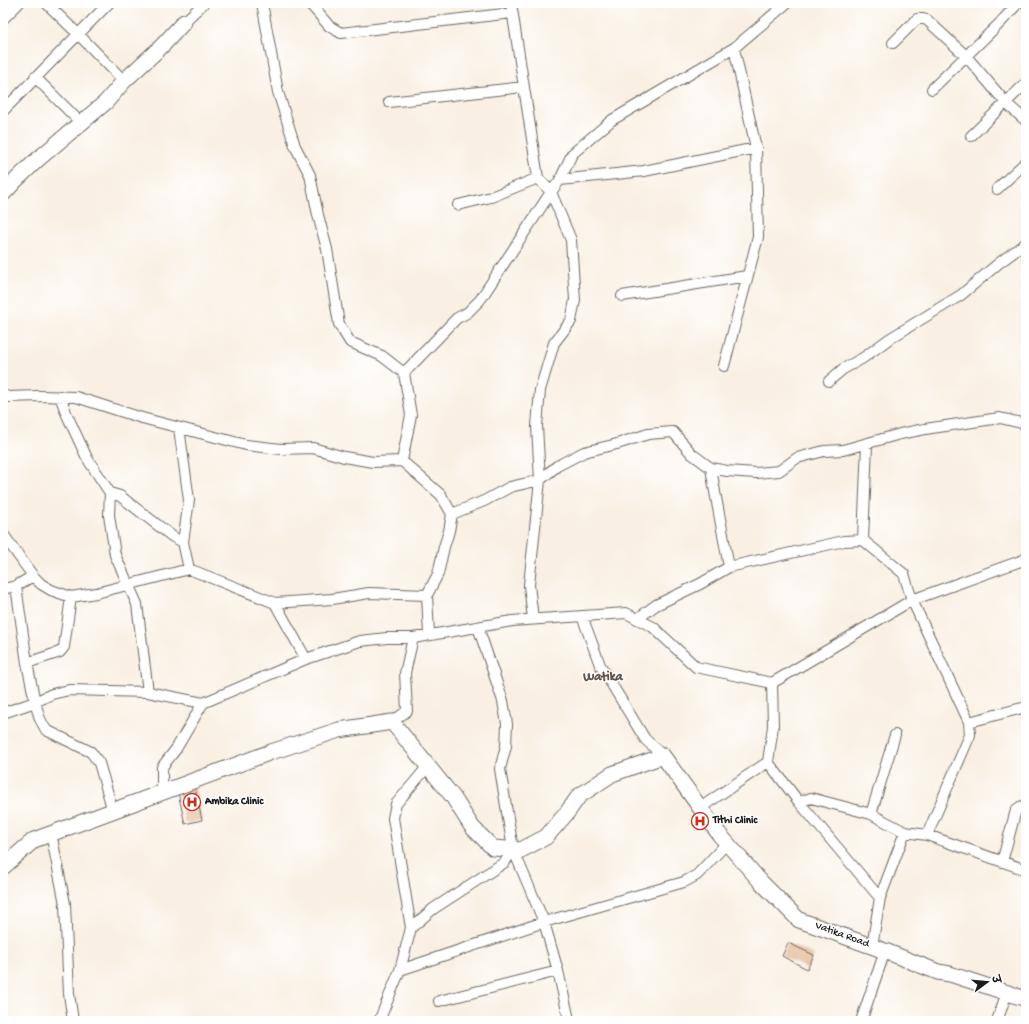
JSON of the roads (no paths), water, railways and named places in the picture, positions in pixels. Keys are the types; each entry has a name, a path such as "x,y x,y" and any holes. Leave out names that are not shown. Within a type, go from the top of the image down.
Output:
{"street":[{"path":"3,19 19,3"},
{"path":"46,3 124,81"},
{"path":"3,111 109,3"},
{"path":"3,194 37,160 106,102 124,81 163,45 204,3"},
{"path":"262,3 278,92 295,146 310,175 327,249 339,324 350,342 382,356 404,373 411,415 402,461"},
{"path":"305,3 312,6 329,26 341,32 512,8 538,178 551,192 571,240 575,300 571,321 554,343 540,390 537,426 540,480 529,585 533,619"},
{"path":"404,373 456,318 467,313 480,300 560,180 572,154 612,120 734,48 787,3"},
{"path":"932,89 1001,22 1018,3"},
{"path":"893,43 917,19 927,20 966,56 1006,103 1026,121"},
{"path":"724,366 758,237 756,148 734,48"},
{"path":"35,77 81,123"},
{"path":"971,136 1026,82"},
{"path":"388,102 524,87"},
{"path":"560,180 644,171 756,148"},
{"path":"997,189 1026,162"},
{"path":"458,205 491,197 538,178"},
{"path":"829,382 843,369 863,358 888,339 961,295 998,263 1026,243"},
{"path":"622,296 747,276"},
{"path":"3,395 8,397 76,397 142,418 246,445 281,449 313,448 344,457 373,462 402,461 441,495 452,514 438,574 427,595 429,635"},
{"path":"60,396 87,458 110,493 109,515 115,555 137,604 148,692"},
{"path":"452,514 484,501 510,487 540,480 557,466 584,452 648,434 673,432 692,454 711,468 756,473 779,471 797,458 824,451 843,450 900,434 925,429 1000,418 1026,424"},
{"path":"179,428 188,500 183,542 189,569"},
{"path":"863,540 867,444"},
{"path":"711,468 729,567"},
{"path":"110,493 120,496 183,542"},
{"path":"3,534 33,576 41,584 51,590 71,597 96,593 189,569 275,603 332,599 369,592 427,595"},
{"path":"638,619 656,605 700,584 729,567 844,541 863,540 904,574 912,600 969,722 970,735 927,835"},
{"path":"3,713 35,702 52,694 69,690 148,692 203,703 306,659 360,641 387,638 413,638 512,621 626,613 653,627 696,666 772,683 912,600 1026,559"},
{"path":"3,589 16,586 33,576"},
{"path":"16,586 27,663 40,719 46,730 91,752 99,763 113,811"},
{"path":"27,663 60,652 64,647 71,597"},
{"path":"275,603 306,659"},
{"path":"392,722 453,797 472,827 493,848 521,850 546,837 579,796 612,774 663,756 645,739 600,665 582,616"},
{"path":"478,626 503,701 507,724 506,746 500,769 512,849 544,922 558,971 568,1015 567,1021"},
{"path":"3,867 34,840 52,833 271,752 339,730 392,722 407,711 404,673 413,638"},
{"path":"772,683 773,726 768,762 799,802 880,898"},
{"path":"162,792 162,767 176,750 203,703"},
{"path":"969,722 1026,707"},
{"path":"871,814 895,735"},
{"name":"Vatika Road","path":"663,756 719,834 761,882 799,920 878,948 938,972 950,974 1026,999"},
{"path":"700,808 768,762"},
{"path":"379,1021 400,970 411,928 393,818 396,804 428,766"},
{"path":"799,802 810,798 871,814 905,832 927,835 1026,870"},
{"path":"1002,862 1016,810 1026,805"},
{"path":"861,1021 878,948 880,898 905,832"},
{"path":"52,833 65,904 69,994 73,1021"},
{"path":"400,970 544,922 684,882 697,875 727,843"},
{"path":"411,928 433,909 505,862 512,849"},
{"path":"439,1001 558,971"},
{"path":"938,972 946,982 1026,1009"},
{"path":"997,1021 1004,1001"}],"place":[{"name":"Ambika Clinic","path":"192,802"},
{"name":"Tithi Clinic","path":"700,821"}],"district":[{"name":"Watika","path":"603,677"}]}
